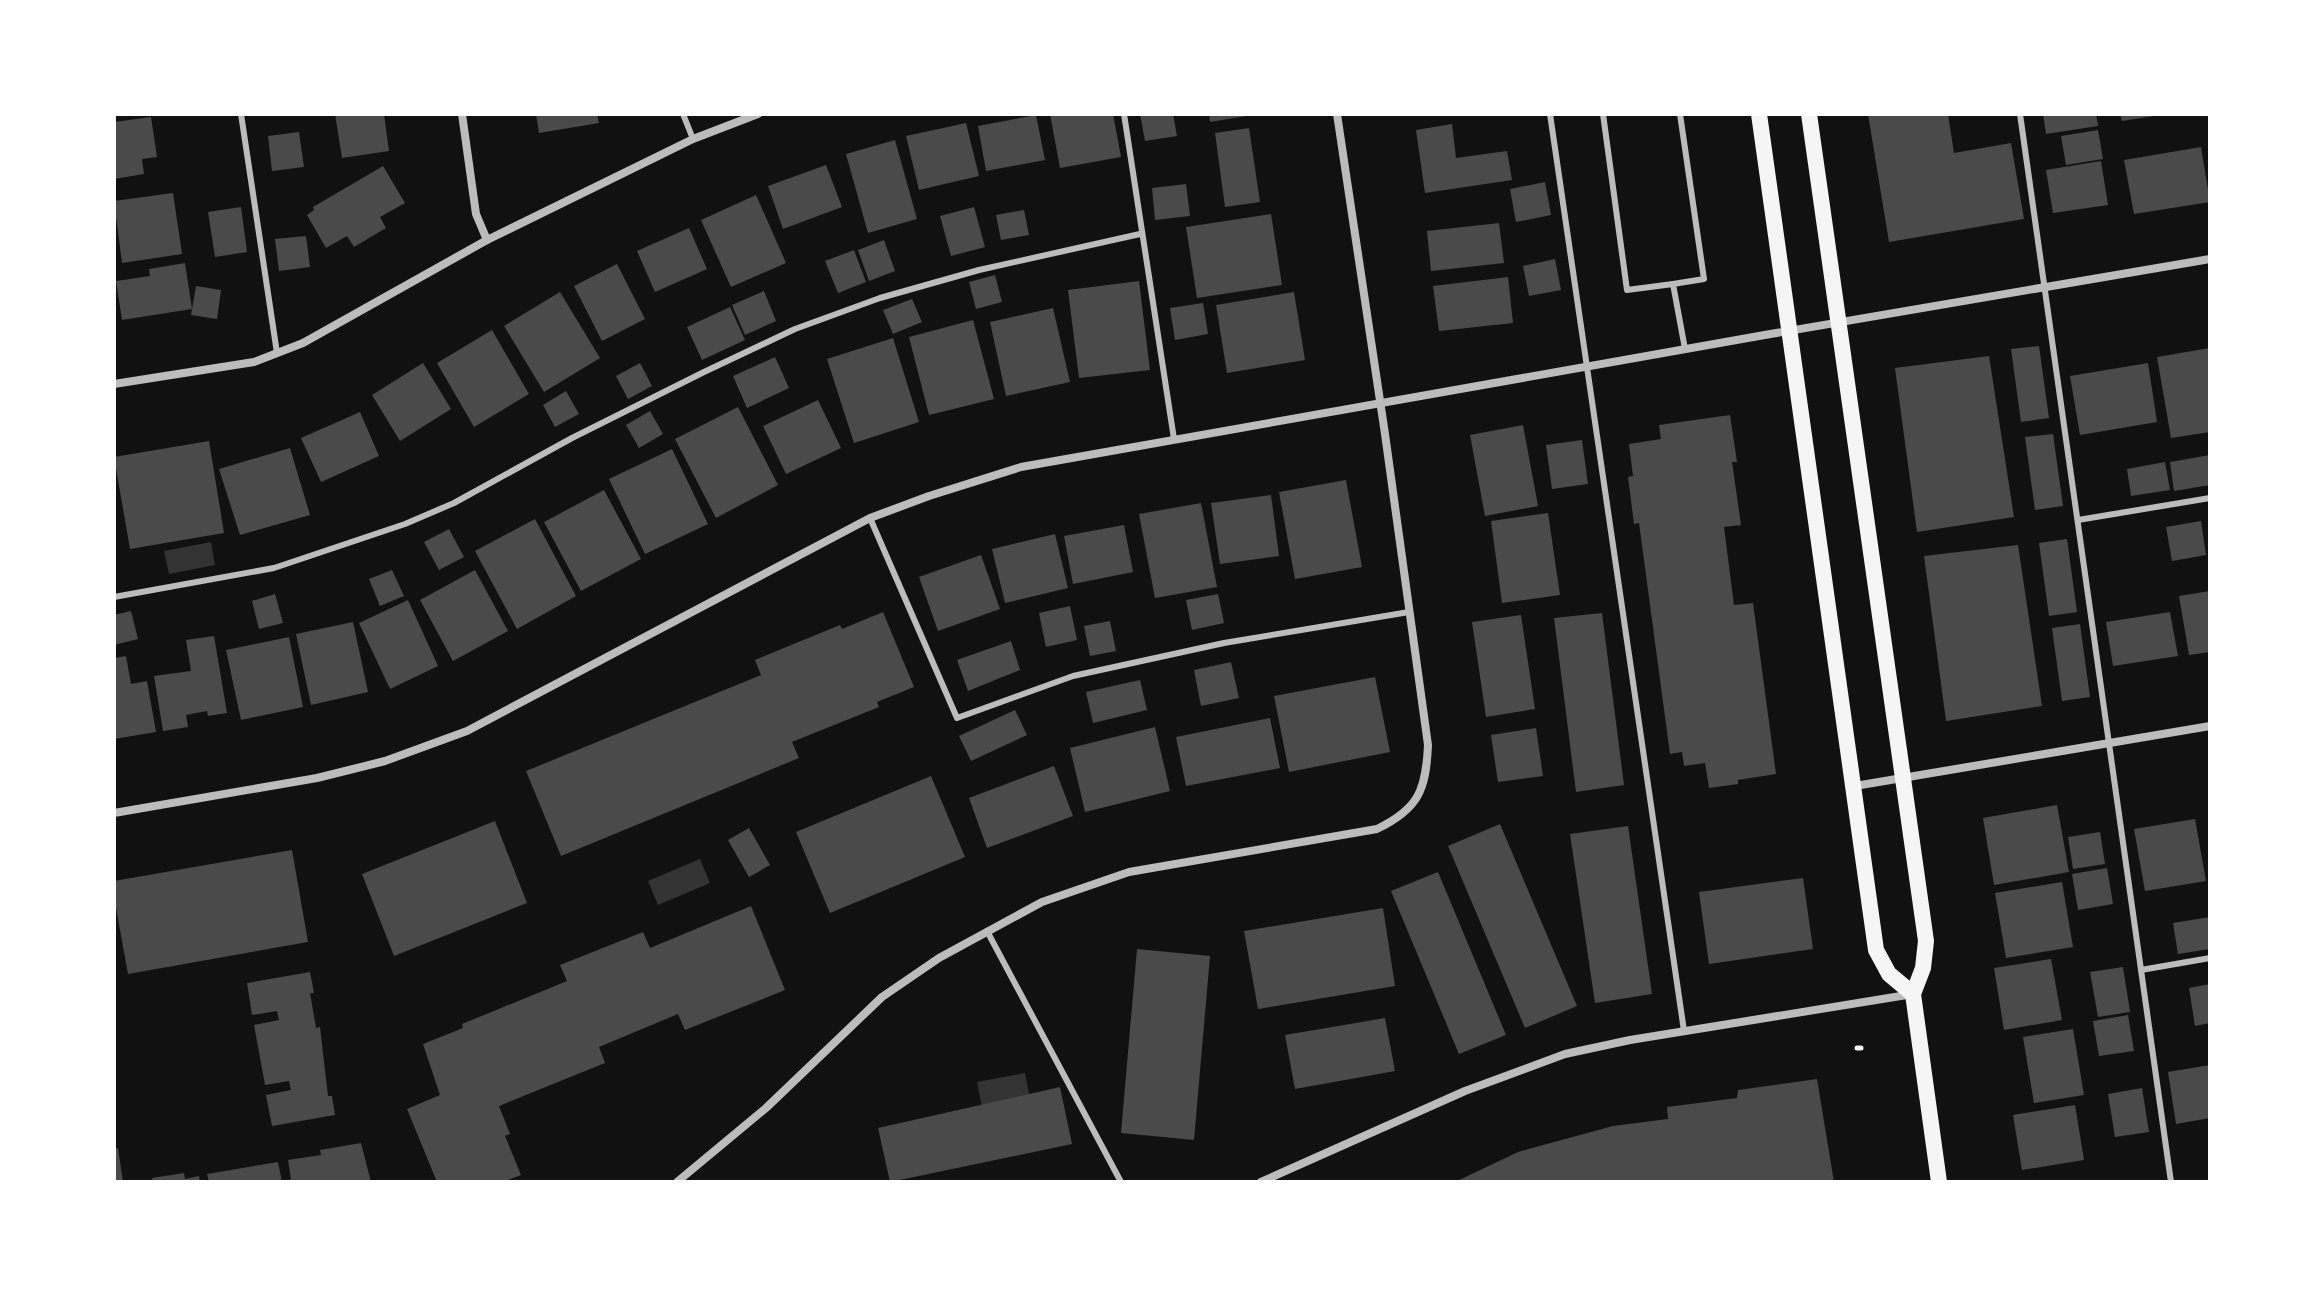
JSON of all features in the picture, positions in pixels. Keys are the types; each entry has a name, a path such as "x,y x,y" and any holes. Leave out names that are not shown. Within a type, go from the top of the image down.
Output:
{"main road":[{"path":"1759,114 1876,950 1889,974 1913,994"},
{"path":"1809,114 1926,941 1923,968 1913,994 1939,1182"}],"street":[{"path":"462,114 476,214 487,240"},
{"path":"114,384 254,362 303,343 487,240 693,139 758,114"},
{"path":"677,1182 766,1108 882,997 987,930 1042,902 1129,872 1377,829 1403,816 1416,798 1427,775 1428,745 1337,114"},
{"path":"114,813 317,778 385,761 467,731 870,518 1021,467 1789,330 2210,259"},
{"path":"1855,786 2210,726"},
{"path":"1261,1182 1465,1091 1565,1054 1684,1031 1913,994"}],"lane":[{"path":"241,114 277,353"},
{"path":"683,114 693,139"},
{"path":"1124,114 1140,234 1174,439"},
{"path":"1550,114 1684,1031"},
{"path":"1603,114 1627,290 1704,279 1680,114"},
{"path":"2020,114 2171,1182"},
{"path":"114,597 274,568 405,524 454,503 572,438 795,329 880,298 979,270 1140,234"},
{"path":"1673,284 1685,349"},
{"path":"2078,520 2210,498"},
{"path":"870,518 957,718 1073,676 1224,643 1409,612"},
{"path":"987,930 1121,1182"},
{"path":"2141,970 2210,958"}],"shaded area":[{"path":"211,542 215,565 169,574 164,551"},
{"path":"700,859 710,883 658,905 648,881"},
{"path":"1025,1073 1030,1099 982,1108 977,1082"}],"building":[{"path":"335,114 384,114 389,151 342,158"},
{"path":"536,114 597,114 599,123 539,133"},
{"path":"1050,114 1113,114 1121,157 1060,168"},
{"path":"1140,114 1173,114 1177,136 1145,141"},
{"path":"1209,114 1246,114 1246,116 1210,122"},
{"path":"1868,114 1948,114 1954,153 2011,143 2024,219 1889,242"},
{"path":"2043,114 2096,114 2098,126 2046,134"},
{"path":"2120,114 2154,114 2154,116 2122,121"},
{"path":"1036,115 1045,160 986,171 978,126"},
{"path":"151,117 157,157 142,159 144,174 114,179 114,122"},
{"path":"966,123 979,176 919,190 906,136"},
{"path":"1452,124 1456,158 1507,151 1512,180 1425,193 1416,130"},
{"path":"1249,128 1260,202 1225,207 1215,133"},
{"path":"2098,130 2103,159 2066,165 2061,136"},
{"path":"299,132 304,167 272,171 268,136"},
{"path":"895,140 917,219 868,233 846,154"},
{"path":"2201,147 2210,202 2134,214 2124,160"},
{"path":"2101,161 2108,205 2053,213 2046,170"},
{"path":"826,165 842,207 783,229 768,186"},
{"path":"383,166 405,203 380,217 386,228 354,247 347,236 326,248 307,215 314,210 313,207"},
{"path":"1545,182 1551,215 1516,222 1510,189"},
{"path":"1186,184 1190,216 1155,220 1152,188"},
{"path":"173,193 182,254 122,263 114,201"},
{"path":"756,195 786,263 731,287 701,220"},
{"path":"241,207 247,252 215,257 208,212"},
{"path":"974,207 985,247 951,256 940,216"},
{"path":"1024,210 1029,235 1001,240 996,215"},
{"path":"1271,214 1282,285 1197,298 1186,227"},
{"path":"1499,223 1504,263 1431,271 1427,231"},
{"path":"689,228 707,269 655,292 637,251"},
{"path":"306,236 310,267 279,271 275,239"},
{"path":"884,240 895,271 869,281 858,250"},
{"path":"854,250 866,282 838,293 825,261"},
{"path":"1555,259 1561,290 1529,296 1523,266"},
{"path":"185,263 192,309 122,320 116,281 150,276 149,269"},
{"path":"617,264 645,319 602,341 574,286"},
{"path":"995,275 1002,302 976,309 969,282"},
{"path":"1508,277 1513,323 1439,331 1433,286"},
{"path":"1139,281 1150,370 1079,378 1068,290"},
{"path":"196,286 221,290 217,319 191,315"},
{"path":"764,291 776,321 745,335 732,305"},
{"path":"560,292 600,358 544,392 504,326"},
{"path":"1294,292 1305,360 1227,373 1216,305"},
{"path":"912,299 922,322 893,334 883,310"},
{"path":"1203,303 1208,334 1175,340 1170,308"},
{"path":"730,307 745,340 702,360 687,327"},
{"path":"1053,308 1070,382 1006,396 990,322"},
{"path":"973,320 994,399 929,415 909,337"},
{"path":"492,330 529,394 474,427 437,363"},
{"path":"893,338 919,422 854,443 827,359"},
{"path":"2039,346 2049,418 2021,422 2011,349"},
{"path":"2210,348 2210,432 2171,438 2157,357"},
{"path":"1989,356 2014,517 1917,532 1895,368"},
{"path":"775,357 789,388 747,408 733,376"},
{"path":"423,363 451,409 400,441 372,395"},
{"path":"640,363 652,386 628,399 616,376"},
{"path":"2148,363 2157,422 2080,435 2070,376"},
{"path":"566,391 579,414 555,427 543,405"},
{"path":"818,400 841,448 786,474 763,426"},
{"path":"738,407 778,485 716,518 675,439"},
{"path":"650,411 663,434 639,448 626,425"},
{"path":"360,412 379,456 321,482 301,438"},
{"path":"1730,415 1737,462 1732,462 1741,525 1724,527 1734,605 1753,603 1776,774 1709,788 1705,763 1684,766 1682,752 1670,754 1639,523 1634,524 1628,477 1633,476 1629,444 1661,439 1659,425"},
{"path":"1523,425 1538,506 1485,516 1470,435"},
{"path":"2053,434 2063,506 2035,510 2025,437"},
{"path":"1582,440 1588,484 1552,489 1546,445"},
{"path":"209,441 224,533 130,549 114,457"},
{"path":"290,448 310,515 240,535 219,469"},
{"path":"672,449 708,524 645,554 609,479"},
{"path":"2210,455 2210,485 2174,491 2170,462"},
{"path":"2165,462 2170,490 2131,496 2127,469"},
{"path":"1346,480 1362,567 1295,579 1279,492"},
{"path":"604,490 641,559 581,591 544,522"},
{"path":"1271,495 1279,556 1220,564 1211,503"},
{"path":"1201,503 1217,587 1155,598 1139,514"},
{"path":"1548,513 1560,595 1502,603 1491,521"},
{"path":"535,519 576,596 517,629 475,551"},
{"path":"2201,521 2206,555 2172,561 2166,527"},
{"path":"1124,525 1133,572 1073,584 1064,536"},
{"path":"449,529 464,557 439,570 424,542"},
{"path":"1055,534 1068,588 1005,603 992,549"},
{"path":"2067,539 2077,612 2049,616 2039,543"},
{"path":"2018,545 2042,706 1946,721 1924,556"},
{"path":"981,555 1000,609 938,631 919,577"},
{"path":"392,570 404,596 380,606 369,579"},
{"path":"475,570 508,631 453,661 420,600"},
{"path":"2210,591 2210,652 2189,655 2179,596"},
{"path":"275,594 283,623 259,629 252,601"},
{"path":"1218,594 1224,623 1192,630 1186,600"},
{"path":"408,600 438,666 390,689 359,623"},
{"path":"1070,606 1077,640 1046,647 1039,613"},
{"path":"131,611 138,639 114,645 114,615"},
{"path":"883,612 914,687 877,702 879,707 792,742 799,758 561,856 526,771 761,675 755,660 840,625 842,629"},
{"path":"2170,612 2178,656 2113,666 2106,622"},
{"path":"1602,613 1624,785 1576,792 1554,618"},
{"path":"1521,615 1535,709 1486,717 1472,622"},
{"path":"1110,621 1116,651 1090,656 1084,626"},
{"path":"353,622 368,692 311,705 296,634"},
{"path":"2080,624 2090,697 2062,701 2052,628"},
{"path":"214,636 227,713 208,716 207,711 186,715 188,727 163,731 154,676 191,671 186,640"},
{"path":"289,637 303,707 241,720 226,650"},
{"path":"1011,641 1020,670 968,691 957,660"},
{"path":"126,656 131,684 147,681 156,732 114,739 114,658"},
{"path":"1231,662 1239,698 1201,706 1194,670"},
{"path":"1375,677 1390,752 1289,772 1274,696"},
{"path":"1140,680 1147,710 1093,723 1086,692"},
{"path":"1015,710 1027,735 971,761 959,736"},
{"path":"1270,718 1280,768 1186,786 1176,737"},
{"path":"1155,727 1170,791 1085,812 1070,748"},
{"path":"1536,728 1543,776 1498,782 1491,735"},
{"path":"1054,766 1073,816 987,848 969,798"},
{"path":"931,776 965,857 830,913 796,832"},
{"path":"2057,805 2069,872 1994,885 1983,818"},
{"path":"2195,819 2206,881 2145,891 2134,829"},
{"path":"495,821 527,903 394,956 362,874"},
{"path":"1500,824 1577,1006 1525,1028 1448,846"},
{"path":"1628,826 1652,994 1595,1003 1570,834"},
{"path":"749,828 770,865 749,877 728,840"},
{"path":"2100,832 2105,864 2073,869 2068,837"},
{"path":"292,850 308,942 128,974 114,881"},
{"path":"2107,868 2113,904 2078,910 2072,874"},
{"path":"1438,872 1506,1035 1459,1054 1391,891"},
{"path":"1803,878 1813,949 1709,964 1699,892"},
{"path":"2062,882 2073,947 2006,958 1995,893"},
{"path":"751,906 785,990 685,1030 678,1014 599,1047 605,1063 499,1106 510,1134 505,1136 521,1175 503,1182 437,1182 407,1109 440,1095 423,1044 463,1028 462,1024 567,981 560,965 643,932 650,948"},
{"path":"1383,908 1395,986 1258,1009 1244,931"},
{"path":"2210,917 2210,949 2178,954 2173,923"},
{"path":"1137,949 1210,956 1194,1140 1121,1133"},
{"path":"2051,959 2062,1020 2004,1030 1994,968"},
{"path":"2123,967 2130,1012 2098,1017 2090,972"},
{"path":"310,972 316,1028 320,1027 328,1096 332,1096 335,1115 272,1126 266,1095 291,1090 289,1081 265,1085 254,1025 279,1020 277,1011 252,1015 247,983"},
{"path":"2210,984 2210,1023 2195,1026 2189,988"},
{"path":"2128,1015 2134,1051 2099,1056 2093,1021"},
{"path":"1385,1018 1395,1071 1295,1089 1285,1035"},
{"path":"2073,1029 2084,1095 2034,1103 2023,1037"},
{"path":"2210,1065 2210,1118 2176,1124 2168,1072"},
{"path":"1817,1079 1834,1182 1455,1182 1518,1152 1613,1126 1668,1119 1667,1107 1737,1098 1738,1090"},
{"path":"1060,1087 1072,1144 890,1182 878,1128"},
{"path":"2142,1088 2149,1132 2115,1137 2108,1094"},
{"path":"2075,1105 2084,1160 2022,1170 2013,1115"},
{"path":"361,1143 371,1182 285,1182 291,1179 288,1160 321,1155 320,1150"},
{"path":"118,1148 123,1182 114,1182 114,1149"},
{"path":"278,1162 282,1182 209,1182 207,1174"},
{"path":"184,1173 185,1179 199,1176 200,1182 153,1182 152,1178"}]}
